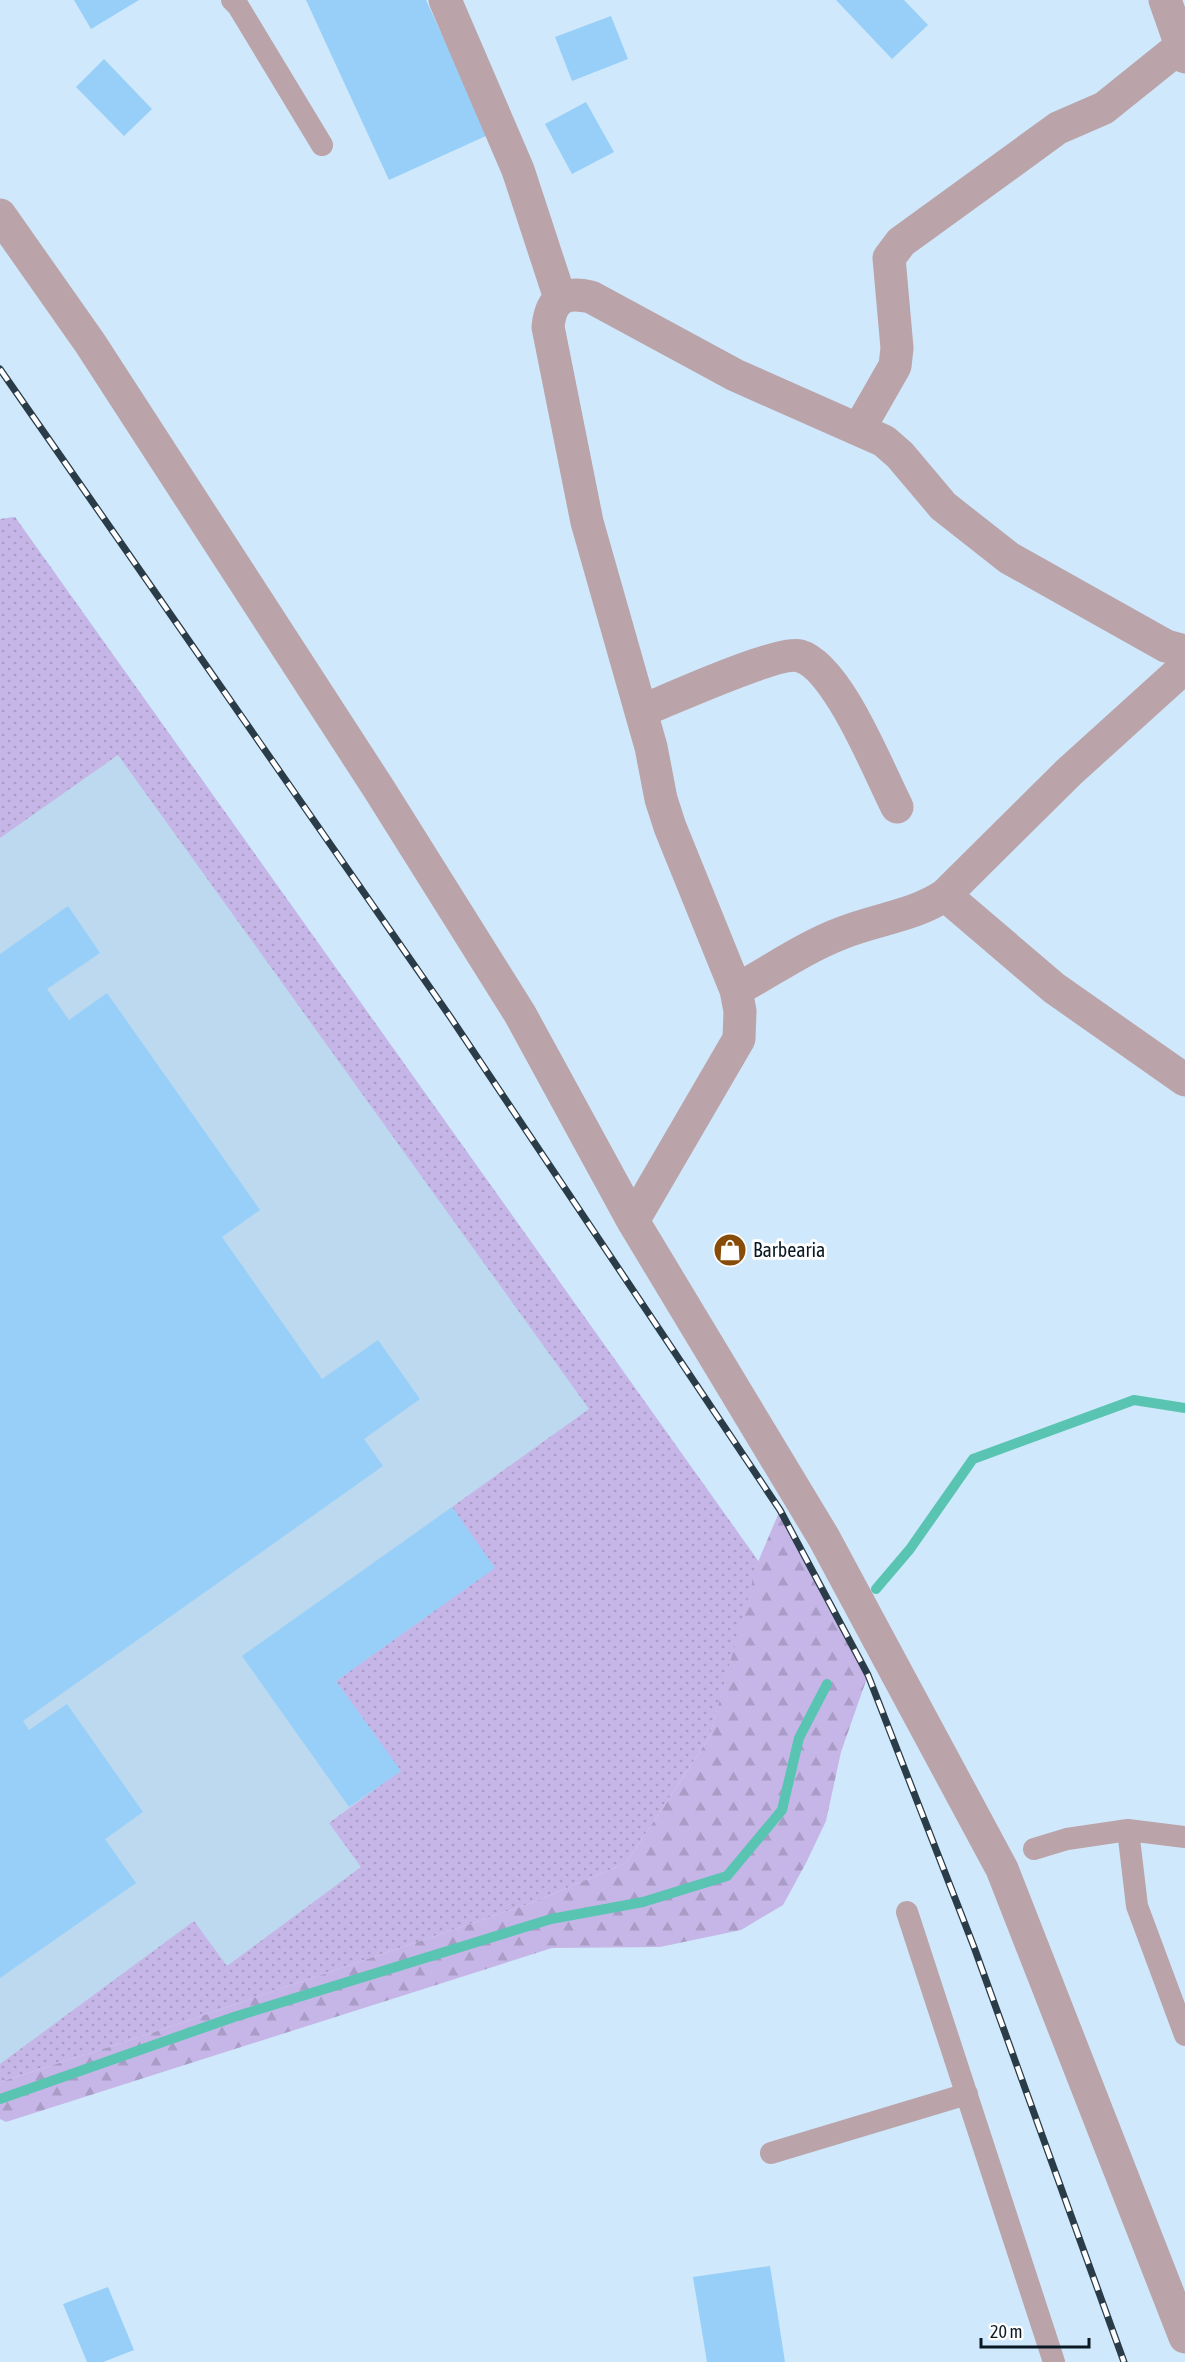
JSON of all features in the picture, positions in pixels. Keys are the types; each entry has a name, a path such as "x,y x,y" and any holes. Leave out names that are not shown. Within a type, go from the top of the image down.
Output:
{"street":[{"path":"445,0 518,170 560,298"},
{"path":"859,429 895,366 897,348 889,258 901,242 1058,128 1104,108 1183,52 1165,0"},
{"path":"0,215 90,343 379,789 520,1014 633,1221 824,1538 1002,1869 1184,2332"},
{"path":"633,1221 739,1039 740,1011 736,990 670,827 641,711 587,522 550,339 550,311 560,298 574,293 591,297 735,375 884,441 900,455 943,506 1010,558 1166,646 1185,651"},
{"path":"641,711 774,659 799,656 818,665 838,689 897,807"},
{"path":"736,990 842,932 930,905 945,895 1069,772 1185,667"},
{"path":"945,895 1054,988 1185,1080"}],"lane":[{"path":"232,0 238,6 322,145"},
{"path":"1128,1830 1137,1906 1185,2035"},
{"path":"1035,1849 1068,1839 1128,1830 1185,1837"},
{"path":"907,1912 1054,2362"},
{"path":"771,2153 967,2094"}],"shaded area":[{"path":"15,517 759,1562 709,1738 0,2082 0,519"}],"green space":[{"path":"15,517 759,1562 709,1738 626,1863 534,1902 125,2042 0,2082 0,2064 194,1921 227,1966 361,1867 329,1823 400,1771 336,1681 494,1568 452,1507 589,1409 118,755 0,838 0,519"},
{"path":"780,1510 868,1675 841,1752 826,1821 783,1905 741,1930 660,1947 552,1948 6,2122 0,2119 0,2082 125,2042 534,1902 626,1863 709,1738 758,1562"}],"building":[{"path":"74,0 139,0 91,29"},
{"path":"306,0 426,0 488,135 389,180"},
{"path":"836,0 904,0 928,25 892,59"},
{"path":"611,16 628,59 572,81 555,37"},
{"path":"104,59 152,109 124,136 76,87"},
{"path":"586,102 614,152 572,174 545,124"},
{"path":"68,906 100,953 47,989 69,1020 107,993 260,1210 222,1237 322,1379 378,1340 420,1399 364,1439 383,1466 23,1721 29,1730 67,1704 143,1812 105,1839 136,1883 0,1978 0,954"},
{"path":"452,1507 495,1568 336,1681 401,1771 349,1807 242,1656"},
{"path":"770,2266 785,2362 707,2362 693,2277"},
{"path":"108,2287 134,2350 103,2362 87,2362 63,2304"}],"waterway":[{"path":"876,1589 910,1549 973,1459 1134,1400 1185,1408"},
{"path":"0,2099 234,2017 551,1919 643,1902 727,1876 782,1810 799,1738 827,1684"}],"railway":[{"path":"0,369 451,1018 780,1510 868,1675 974,1947 1124,2362"}],"place":[{"name":"Barbearia","path":"730,1250"}]}
